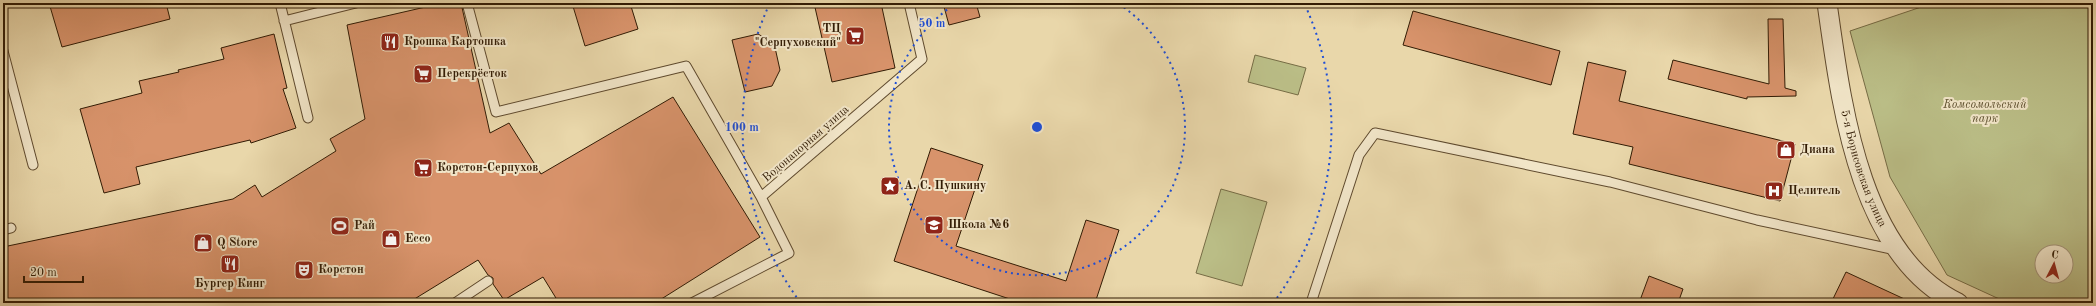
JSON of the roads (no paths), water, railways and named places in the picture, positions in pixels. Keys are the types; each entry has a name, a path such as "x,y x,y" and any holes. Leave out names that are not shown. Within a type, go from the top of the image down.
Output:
{"street":[{"name":"5-я Борисовская улица","path":"1827,3 1849,132 1863,183 1887,232 1914,272 1940,295 1958,303"}],"lane":[{"path":"280,3 308,118"},
{"path":"284,21 356,3"},
{"path":"467,3 496,112 686,66 762,197"},
{"name":"Водонапорная улица","path":"692,303 789,253 762,197 922,59 909,3"},
{"path":"3,51 33,165"},
{"path":"1311,303 1359,155 1375,133 1610,182 1757,220 1899,251"},
{"path":"455,303 488,281"}],"place":[{"name":"ТЦ \"Серпуховский\"","path":"855,36"},
{"name":"Крошка Картошка","path":"390,42"},
{"name":"Перекрёсток","path":"423,74"},
{"name":"Диана","path":"1786,150"},
{"name":"Корстон-Серпухов","path":"423,168"},
{"name":"А. С. Пушкину","path":"890,186"},
{"name":"Целитель","path":"1774,191"},
{"name":"Школа №6","path":"934,225"},
{"name":"Рай","path":"340,226"},
{"name":"Ecco","path":"391,239"},
{"name":"Q Store","path":"203,243"},
{"name":"Бургер Кинг","path":"230,264"},
{"name":"Корстон","path":"304,270"}],"park label":[{"name":"Комсомольский парк","path":"1985,112"}]}
